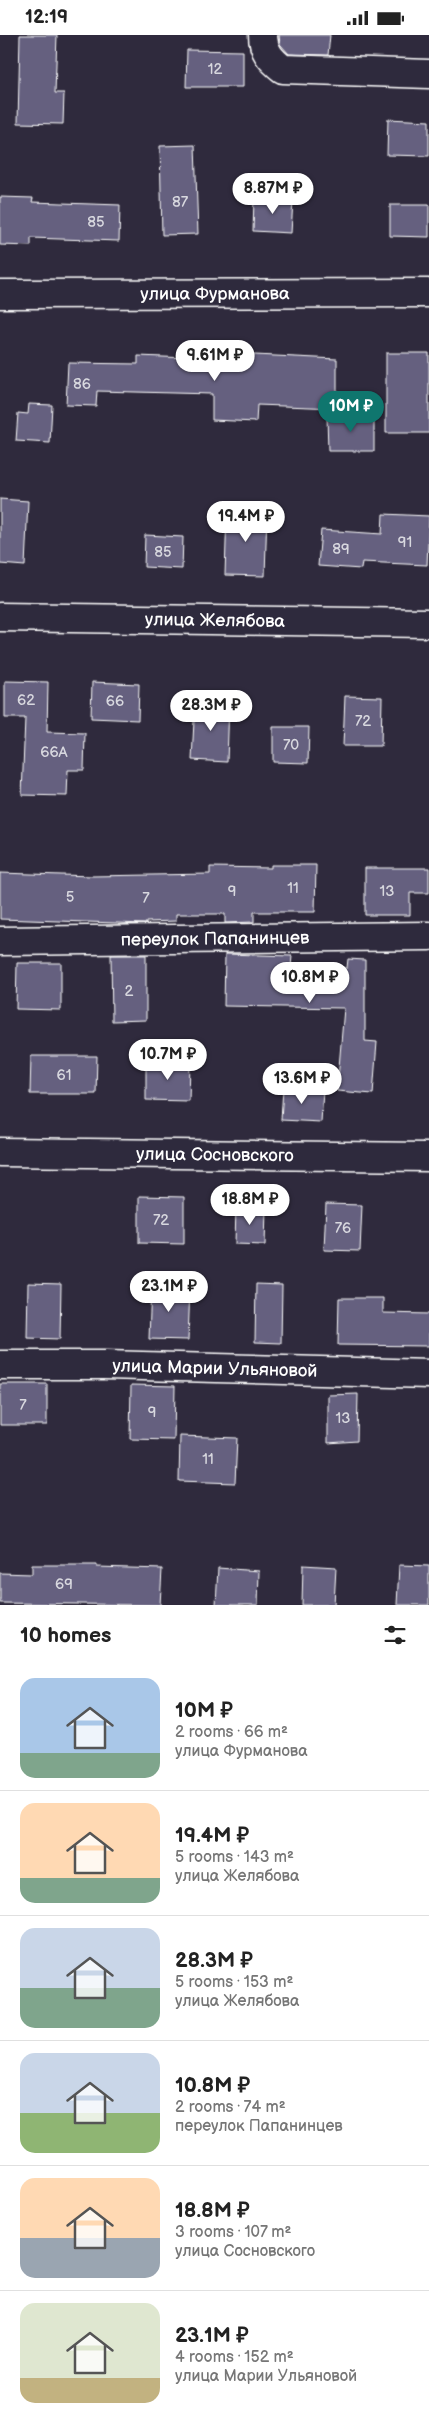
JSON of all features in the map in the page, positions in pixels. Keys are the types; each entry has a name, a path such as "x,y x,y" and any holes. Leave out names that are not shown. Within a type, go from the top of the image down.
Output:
{"street":[{"path":"263,35 263,43 270,59 283,69 429,74"},
{"name":"улица Фурманова","path":"0,294 429,293"},
{"name":"улица Желябова","path":"0,617 429,623"},
{"name":"переулок Папанинцев","path":"0,941 429,936"},
{"name":"улица Сосновского","path":"0,1153 429,1157"},
{"name":"улица Марии Ульяновой","path":"0,1365 105,1365 429,1373"}],"building":[{"path":"20,35 57,35 55,93 64,93 63,124 18,123"},
{"path":"279,35 330,35 328,55 289,54 280,44"},
{"path":"187,50 243,51 243,87 186,87"},
{"path":"388,119 429,121 429,156 387,155"},
{"path":"195,145 198,234 162,235 160,146"},
{"path":"0,197 33,198 32,202 120,205 119,241 31,238 31,246 0,245"},
{"path":"254,198 293,200 291,233 253,231"},
{"path":"390,205 429,205 429,237 390,236"},
{"path":"213,353 337,359 337,408 257,405 256,422 212,420 212,394 97,391 96,406 66,405 68,363 138,364 138,356 213,359"},
{"path":"386,353 429,353 429,433 386,433"},
{"path":"29,404 52,405 50,443 16,441 18,413 28,414"},
{"path":"374,415 374,451 328,451 327,416"},
{"path":"0,499 28,501 25,566 0,564"},
{"path":"227,510 267,511 265,576 225,575"},
{"path":"383,514 429,516 427,565 362,562 361,569 318,566 321,530 382,534"},
{"path":"145,535 183,537 182,569 144,567"},
{"path":"5,681 48,682 47,732 85,733 84,770 68,770 67,796 22,795 25,718 5,718"},
{"path":"92,682 139,684 138,720 91,718"},
{"path":"345,696 382,697 381,746 343,746"},
{"path":"195,701 229,703 227,762 192,760"},
{"path":"273,727 309,727 308,763 273,762"},
{"path":"271,865 316,865 315,912 254,912 254,922 225,923 225,914 176,914 176,921 146,922 146,924 0,919 0,873 92,876 210,874 210,867 271,868"},
{"path":"365,868 429,868 429,893 410,893 410,915 365,915"},
{"path":"225,954 292,956 291,967 347,968 348,959 365,960 365,1041 377,1042 373,1094 337,1091 344,1008 224,1006"},
{"path":"111,955 146,955 146,1020 112,1021"},
{"path":"17,963 61,963 61,1010 16,1009"},
{"path":"31,1056 97,1056 96,1094 30,1094"},
{"path":"146,1061 190,1062 189,1101 146,1100"},
{"path":"283,1088 323,1090 321,1122 281,1120"},
{"path":"139,1196 184,1197 184,1244 139,1243"},
{"path":"326,1204 362,1205 360,1251 324,1250"},
{"path":"236,1207 266,1208 265,1245 235,1244"},
{"path":"28,1283 61,1284 60,1339 27,1338"},
{"path":"256,1284 282,1285 281,1343 255,1342"},
{"path":"151,1286 190,1287 188,1340 149,1339"},
{"path":"339,1298 383,1298 383,1313 429,1314 429,1346 338,1345"},
{"path":"0,1384 47,1384 47,1425 0,1425"},
{"path":"131,1385 175,1386 174,1440 130,1439"},
{"path":"358,1394 357,1441 328,1443 328,1395"},
{"path":"180,1436 237,1438 235,1483 179,1481"},
{"path":"32,1565 97,1565 97,1567 162,1569 160,1605 0,1603 0,1573 32,1574"},
{"path":"303,1565 336,1567 334,1605 302,1605"},
{"path":"399,1565 429,1566 429,1605 397,1605"},
{"path":"218,1568 259,1571 258,1605 216,1605"}]}
